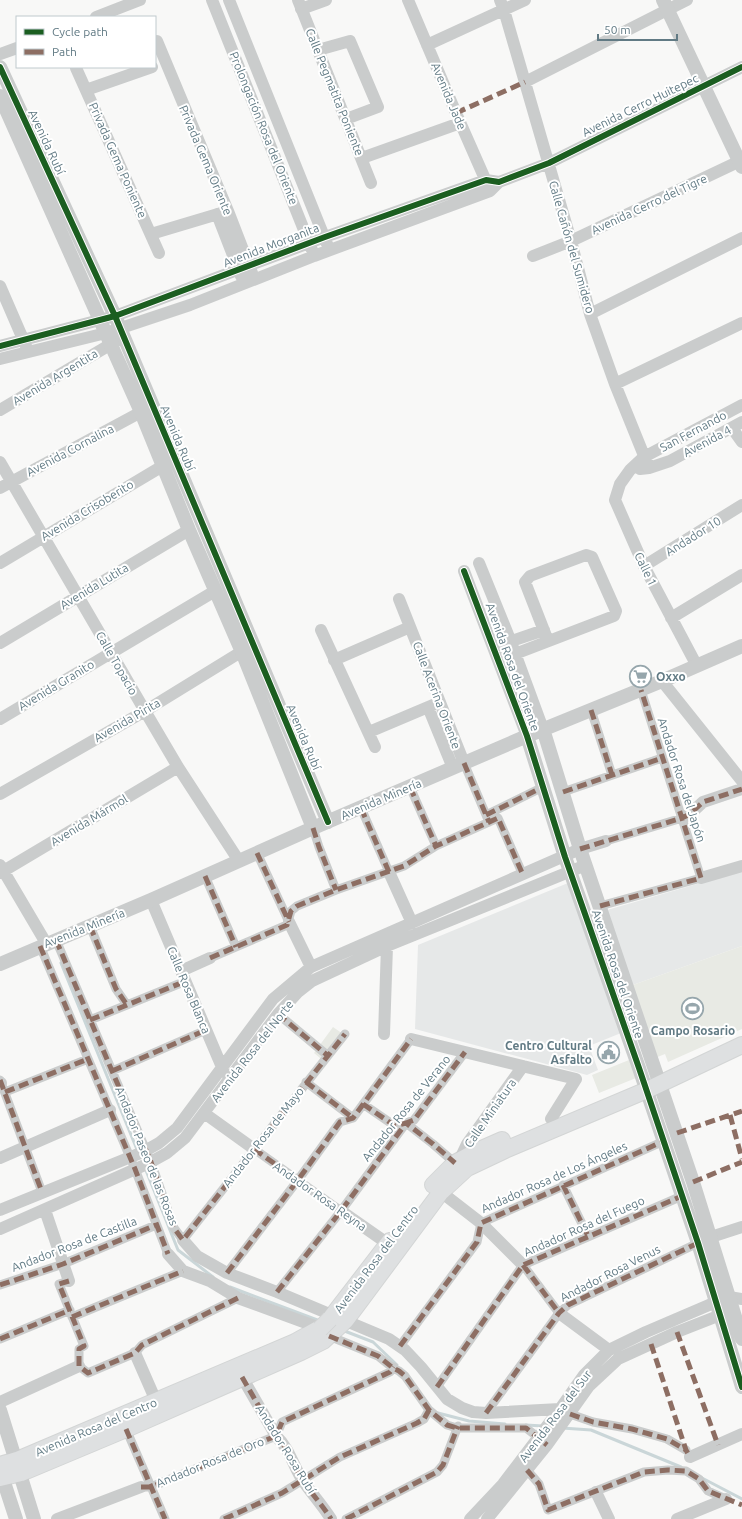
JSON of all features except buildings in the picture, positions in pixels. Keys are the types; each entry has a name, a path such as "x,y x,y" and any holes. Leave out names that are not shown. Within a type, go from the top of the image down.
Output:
{"main road":[{"name":"Avenida Rosa del Centro","path":"1,1473 126,1429 301,1352 332,1326 392,1247 440,1192 467,1168 652,1081 742,1033"},
{"name":"Avenida Rosa del Centro","path":"392,1247 430,1188 457,1162 477,1151 551,1119 742,1045"},
{"name":"Avenida Rosa del Centro","path":"19,1467 156,1401 332,1326"}],"street":[{"name":"Prolongación Rosa del Oriente","path":"212,0 258,112 314,256"},
{"name":"Prolongación Rosa del Oriente","path":"229,0 325,237 329,251"},
{"path":"300,4 326,0"},
{"name":"Avenida Jade","path":"408,0 460,123 492,184"},
{"path":"427,45 502,5 525,0"},
{"path":"525,82 665,5 687,0"},
{"path":"98,16 136,1"},
{"name":"Calle Pegmatita Poniente","path":"300,4 371,183"},
{"name":"Calle Cañón del Sumidero","path":"502,5 572,241 590,314 615,384 646,462"},
{"path":"665,5 741,163"},
{"name":"Privada Gema Oriente","path":"156,41 160,64 222,212 249,282"},
{"path":"318,50 350,41 378,107 346,119"},
{"path":"0,54 16,48"},
{"name":"Avenida Rubí","path":"0,67 108,339 141,412 169,462 189,530 215,590 248,648 313,828"},
{"name":"Avenida Cerro Huitepec","path":"549,163 742,67"},
{"name":"Privada Gema Poniente","path":"76,68 159,253"},
{"path":"86,90 149,68"},
{"name":"Avenida Rubí","path":"1,99 119,327 169,462 248,648 328,822"},
{"path":"258,112 272,106"},
{"path":"362,158 460,123"},
{"name":"Avenida Morganita","path":"0,346 101,320 119,327 190,305 329,251 492,184 549,163"},
{"name":"Avenida Cerro del Tigre","path":"533,256 572,241 741,163"},
{"name":"Avenida Morganita","path":"0,359 108,339 119,327 244,267 325,237 492,184"},
{"path":"151,234 222,212"},
{"path":"590,314 742,238"},
{"path":"0,286 29,353"},
{"path":"615,384 742,323"},
{"name":"Avenida Argentita","path":"0,410 108,339"},
{"name":"San Fernando","path":"646,462 742,405"},
{"name":"Avenida Cornalina","path":"0,488 141,412"},
{"path":"737,425 742,442"},
{"name":"Avenida 4","path":"646,462 670,461 737,425"},
{"name":"Calle Topacio","path":"0,462 178,767 238,861"},
{"name":"Avenida Crisoberito","path":"0,563 42,536 169,462"},
{"name":"Calle 1","path":"646,462 630,470 620,484 615,500 644,566 696,666"},
{"name":"Andador 10","path":"644,566 742,505"},
{"name":"Avenida Lutita","path":"0,643 189,530"},
{"path":"494,647 511,642 546,636 614,616 616,614 610,597 592,557 586,555 530,576 526,579 525,582 546,636"},
{"name":"Avenida Rosa del Oriente","path":"479,563 516,654 544,729 580,849 600,906 652,1081 664,1141 698,1242 742,1387"},
{"name":"Avenida Rosa del Oriente","path":"464,571 527,736 564,857 652,1081 736,1302 742,1339"},
{"path":"671,618 742,575"},
{"name":"Avenida Granito","path":"0,719 215,590"},
{"name":"Calle Acerina Oriente","path":"399,600 440,702 458,766"},
{"path":"334,660 410,627"},
{"path":"321,630 375,747"},
{"path":"499,660 516,654 546,636"},
{"name":"Avenida Pirita","path":"0,794 145,711 248,648"},
{"name":"Avenida Minería","path":"0,964 151,900 313,828 527,736 741,648"},
{"path":"662,681 742,782"},
{"name":"Andador Rosa del Japón","path":"641,690 701,878"},
{"path":"369,732 440,702"},
{"name":"Calle Acerina Oriente","path":"428,707 458,766"},
{"path":"591,710 612,775"},
{"path":"563,792 662,758"},
{"path":"458,766 487,819"},
{"name":"Avenida Mármol","path":"1,870 178,767"},
{"path":"410,787 436,846"},
{"path":"90,1020 127,1005 184,976 210,958 287,924 293,908 336,890 404,866 436,846 543,787"},
{"path":"606,841 682,818 690,814 703,802 742,789"},
{"path":"361,808 412,923"},
{"path":"487,819 498,818 523,875"},
{"path":"313,828 336,890"},
{"name":"Avenida Rosa del Norte","path":"0,1210 139,1153 159,1143 177,1128 273,1000 311,967 580,849 606,841"},
{"path":"257,853 311,967"},
{"name":"Avenida Rosa del Norte","path":"0,1229 143,1166 167,1153 185,1138 278,1014 298,992 312,981 387,946 586,865"},
{"path":"600,906 742,866"},
{"path":"1,870 47,943"},
{"path":"205,876 236,947"},
{"name":"Calle Rosa Blanca","path":"151,900 228,1080"},
{"path":"90,926 116,989 127,1005"},
{"name":"Andador Paseo de las Rosas","path":"47,943 90,1020 112,1071 143,1166 156,1225 168,1254 183,1271 210,1281 238,1298 332,1326 389,1339 400,1346 421,1367 447,1399 462,1408 473,1412 561,1416"},
{"name":"Andador Paseo de las Rosas","path":"47,943 88,1059 110,1110 139,1153 143,1166 174,1228 197,1256 227,1273 277,1292 332,1326"},
{"path":"384,1034 387,946"},
{"path":"278,1014 327,1055"},
{"path":"112,1071 206,1030"},
{"name":"Andador Rosa de Mayo","path":"183,1240 345,1034"},
{"path":"227,1273 340,1122 353,1118 411,1039 576,1079 551,1119"},
{"name":"Andador Rosa de Verano","path":"277,1292 341,1211 406,1123 414,1120 465,1052"},
{"path":"42,1192 2,1085 88,1059"},
{"name":"Calle Miniatura","path":"457,1162 467,1144 523,1066"},
{"path":"306,1082 353,1118"},
{"path":"363,1104 395,1126 406,1123 457,1162"},
{"path":"0,1158 110,1110"},
{"name":"Andador Rosa Reyna","path":"204,1113 392,1247"},
{"name":"Andador Rosa de Los Ángeles","path":"400,1346 477,1242 481,1223 664,1141"},
{"path":"563,1186 588,1236"},
{"path":"440,1192 481,1223 523,1265 559,1313 609,1350"},
{"name":"Andador Rosa del Fuego","path":"437,1387 523,1265 682,1196"},
{"path":"44,1210 69,1280 59,1284 84,1346 79,1349 79,1366"},
{"name":"Andador Rosa de Castilla","path":"0,1285 63,1264 156,1225"},
{"path":"711,1237 742,1227"},
{"name":"Andador Rosa Venus","path":"486,1412 559,1313 568,1305 698,1242"},
{"path":"0,1339 71,1314 183,1271"},
{"path":"79,1366 88,1373 136,1353 142,1345 238,1298"},
{"name":"Avenida Rosa del Sur","path":"487,1519 527,1470 545,1439 561,1416 584,1375 609,1350 646,1332 736,1302"},
{"name":"Avenida Rosa del Sur","path":"561,1416 589,1386 618,1359 677,1332 718,1308"},
{"path":"332,1326 378,1356 405,1376 428,1410 447,1425 457,1427 526,1428 545,1439"},
{"path":"136,1353 156,1401"},
{"path":"0,1402 79,1366"},
{"name":"Andador Rosa de Oro","path":"57,1519 146,1487 276,1436 282,1422 390,1372 393,1367"},
{"name":"Andador Rosa Rubí","path":"242,1377 276,1436 283,1443 302,1480 331,1519"},
{"path":"0,1410 34,1519"},
{"path":"224,1519 282,1493 340,1457 417,1424 424,1419 428,1410"},
{"path":"561,1416 632,1429 667,1439 688,1453 742,1434"},
{"path":"346,1519 438,1472 443,1465 457,1427"},
{"path":"126,1429 146,1487 165,1519"},
{"name":"Avenida Rosa del Sur","path":"470,1519 545,1439"},
{"path":"527,1470 539,1484 548,1510 644,1472 668,1470 686,1471 699,1479 708,1491 726,1499"},
{"path":"1,1473 16,1519"},
{"path":"596,1492 608,1519"},
{"path":"677,1519 726,1499"}],"shaded area":[{"path":"742,871 742,946 630,986 607,910"},
{"path":"568,883 621,1033 589,1046 598,1070 587,1075 415,1029 418,945"},
{"name":"Campo Rosario","path":"742,946 742,1029 668,1062 665,1054 655,1058 630,986"},
{"path":"333,1027 346,1036 326,1063 314,1053"},
{"path":"629,1060 636,1078 599,1093 592,1075"}],"waterway":[{"path":"61,963 138,1152"},
{"path":"145,1168 178,1250 213,1277"},
{"path":"230,1287 320,1321"},
{"path":"342,1330 373,1342 397,1365"},
{"path":"438,1413 469,1421 505,1424"},
{"path":"526,1425 543,1426"},
{"path":"562,1428 591,1430 681,1467"},
{"path":"702,1478 742,1499"}],"marked path":[{"path":"456,113 525,82"},
{"path":"600,906 701,878 641,690"},
{"path":"591,710 612,775"},
{"path":"563,792 662,758"},
{"path":"464,763 489,822"},
{"path":"410,787 436,846"},
{"path":"486,815 543,787"},
{"path":"580,849 682,818 690,814 703,802 742,789"},
{"path":"361,808 389,872"},
{"path":"210,958 287,925 291,911 297,906 336,890 404,866 436,846 498,818 523,875"},
{"path":"313,828 336,890"},
{"path":"257,853 289,922"},
{"path":"205,876 236,947"},
{"path":"90,926 116,989 127,1005"},
{"path":"56,940 151,1162 174,1228 183,1240 345,1034"},
{"path":"40,946 135,1169 168,1254"},
{"path":"90,1020 186,981"},
{"path":"278,1014 327,1055"},
{"path":"112,1071 206,1030"},
{"path":"227,1273 340,1122 353,1118 411,1039"},
{"path":"277,1292 341,1211 406,1123 414,1120 465,1052"},
{"path":"5,1092 88,1059"},
{"path":"0,1080 42,1192"},
{"path":"306,1082 353,1118"},
{"path":"363,1104 395,1126 406,1123 455,1163"},
{"path":"677,1133 742,1111"},
{"path":"730,1115 742,1159"},
{"path":"400,1346 477,1242 481,1223 664,1141"},
{"path":"254,1149 341,1211"},
{"path":"693,1182 742,1162"},
{"path":"563,1185 588,1236"},
{"path":"437,1387 523,1265 682,1196"},
{"path":"0,1285 63,1264 156,1225"},
{"path":"486,1413 559,1313 568,1305 698,1243"},
{"path":"523,1265 559,1313"},
{"path":"72,1317 183,1271"},
{"path":"69,1281 59,1284 84,1346 79,1349 79,1366 88,1373 135,1353 142,1345 238,1298"},
{"path":"0,1339 70,1310"},
{"path":"677,1332 718,1445"},
{"path":"329,1336 378,1356 399,1371 405,1376 429,1410 447,1425 457,1428 526,1428 547,1445"},
{"path":"651,1344 686,1450 690,1457"},
{"path":"141,1487 151,1487 276,1436 282,1422 390,1372 394,1367"},
{"path":"242,1377 276,1436 285,1446 303,1481 331,1519"},
{"path":"224,1519 282,1493 340,1457 417,1423 424,1419 429,1410"},
{"path":"570,1414 593,1422 632,1429 667,1439 686,1450"},
{"path":"346,1519 437,1472 443,1465 458,1426"},
{"path":"126,1429 165,1519"},
{"path":"527,1470 539,1484 548,1510 644,1472 668,1470 686,1471 699,1479 708,1491 742,1505"}],"cycle path":[{"path":"0,67 115,316 328,822"},
{"path":"0,346 115,316 325,237 486,180 499,182 549,163 742,67"},
{"path":"464,571 527,736 565,857 639,1068 698,1243 742,1387"}],"place":[{"name":"Oxxo","path":"640,676"},
{"name":"Campo Rosario","path":"693,1009"},
{"name":"Centro Cultural Asfalto","path":"608,1052"}]}
